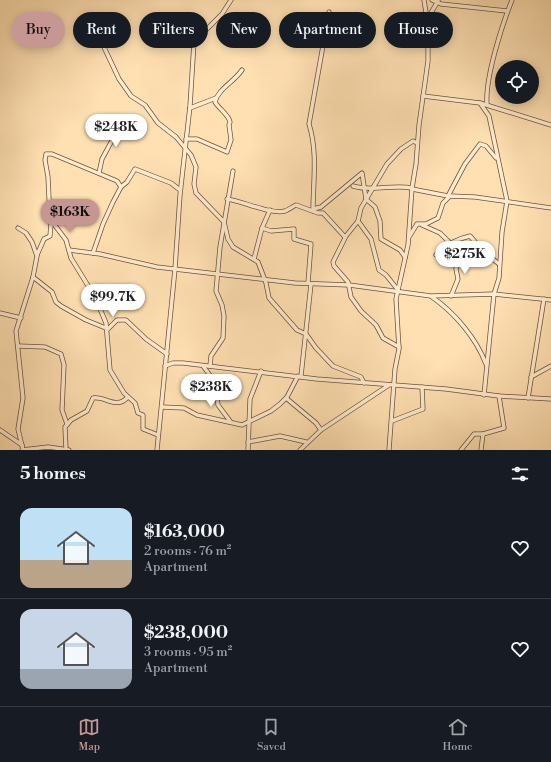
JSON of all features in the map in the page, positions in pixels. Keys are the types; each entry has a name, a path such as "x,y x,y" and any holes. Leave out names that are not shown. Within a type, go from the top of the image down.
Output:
{"street":[{"path":"157,450 175,269 184,147 190,108 194,42 222,14 231,0"},
{"path":"424,0 426,12"},
{"path":"432,0 448,5 507,11"},
{"path":"487,104 486,94 489,80 507,11 512,0"},
{"path":"431,12 438,1"},
{"path":"104,48 119,79 131,96 145,105 158,123 176,137 184,147 196,167 194,184 196,193 225,224 231,245 254,259 260,266 268,298 297,330 306,334 316,348 333,366 361,378 364,383"},
{"path":"313,210 315,186 314,140 309,124 323,48"},
{"path":"389,450 399,347 396,299 409,238 412,188 428,61 428,48"},
{"path":"190,108 216,98 223,89 233,82 242,70"},
{"path":"423,96 487,104 551,125"},
{"path":"186,139 201,140 227,152 231,140 229,125 230,119 223,113 215,102 216,98"},
{"path":"480,103 489,116 507,202 499,264 499,278 494,294 484,394"},
{"path":"99,173 102,159 123,120"},
{"path":"399,347 383,338 376,325 361,311 352,297 349,285 333,264 334,258 345,237 358,221 361,208 394,154 407,143 413,141 417,143"},
{"path":"409,238 416,226 419,224 426,224 438,218 443,203 465,164 480,144 486,146 497,159"},
{"path":"121,187 117,181 99,173 52,154 46,154 45,160 48,177 50,219 66,240 71,258 95,297 108,329 110,370 128,397 135,403 138,413 143,415 143,429 158,435"},
{"path":"93,253 103,224 121,187 127,182 135,169 171,183 180,190"},
{"path":"210,366 211,356 223,338 224,316 222,305 216,293 217,274 225,224 227,199 233,171"},
{"path":"313,210 321,207 362,172 366,199 377,212 380,221 382,239 400,250 405,257"},
{"path":"353,186 364,189 373,189 396,185 448,196 463,196 551,208"},
{"path":"227,199 240,200 245,204 270,210 284,212 296,205 323,213 345,237"},
{"path":"254,259 262,228 270,210"},
{"path":"358,221 371,239 379,270 386,275 398,291"},
{"path":"55,224 52,224 50,236 44,239 37,256 33,277 16,331 23,399 18,429 22,450 48,447 69,450"},
{"path":"419,224 440,233 460,254 456,269 458,279 451,296"},
{"path":"18,228 26,233 32,242 37,256"},
{"path":"162,407 184,408 197,415 242,424 248,423 271,411 286,398 299,376 306,334 311,244 294,239 294,229 271,231 262,228"},
{"path":"436,255 450,243 470,236 483,251 499,264"},
{"path":"69,250 93,253 150,266 264,279 349,285 431,296 494,294 551,300"},
{"path":"33,277 52,292 56,302 61,306 86,320 108,329"},
{"path":"431,296 463,326 478,346 487,366"},
{"path":"528,398 544,299"},
{"path":"0,313 21,318"},
{"path":"108,329 118,320 126,320 146,339 167,354"},
{"path":"18,346 45,347 61,354 64,365 62,410 67,424"},
{"path":"165,366 175,363 364,383 395,384 499,396 551,399"},
{"path":"203,366 215,382 218,405 230,421"},
{"path":"531,377 551,366"},
{"path":"248,450 250,399 261,371"},
{"path":"300,450 306,442 321,430 389,385"},
{"path":"392,421 423,409 422,387"},
{"path":"461,450 474,434 483,434 504,428 499,396"},
{"path":"66,450 65,427 86,411 91,400 94,398 117,404 128,397"},
{"path":"286,398 316,423 321,430"},
{"path":"0,430 22,445"},
{"path":"481,450 483,434"},
{"path":"248,442 280,436 306,442"}]}
